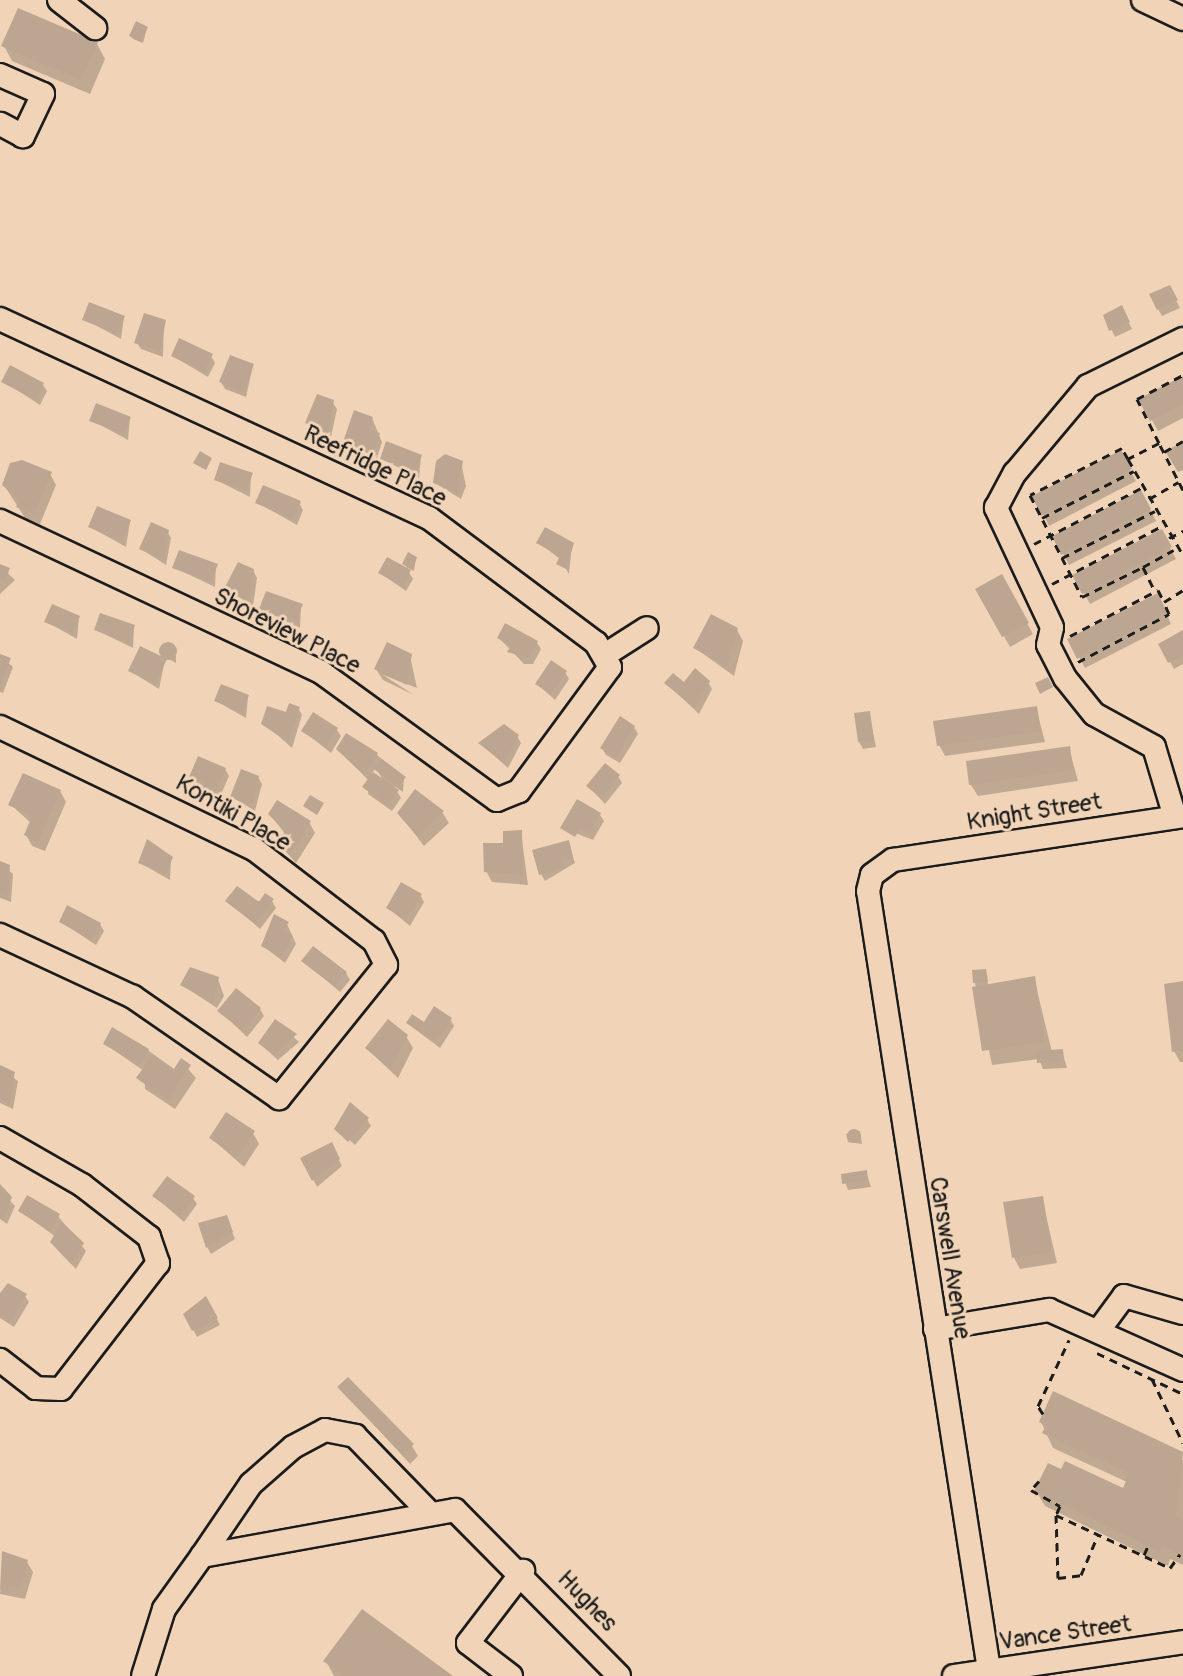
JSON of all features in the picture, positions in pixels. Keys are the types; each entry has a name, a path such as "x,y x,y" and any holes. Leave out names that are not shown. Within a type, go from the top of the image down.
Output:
{"street":[{"path":"59,0 95,28"},
{"path":"1143,0 1183,19"},
{"path":"0,75 43,94 23,136 0,124"},
{"name":"Reefridge Place","path":"0,319 429,518 608,653"},
{"path":"1179,816 1162,759 1094,714 1065,678 1034,593 996,508 1015,473 1088,386 1183,339"},
{"name":"Shoreview Place","path":"0,521 321,672 497,800 519,791 608,674 608,653"},
{"path":"608,653 647,628"},
{"name":"Kontiki Place","path":"0,727 208,823 374,941 386,965 279,1098 133,997 0,935"},
{"name":"Knight Street","path":"893,860 1179,816"},
{"name":"Carswell Avenue","path":"893,860 872,875 866,909 990,1673"},
{"path":"0,1138 82,1185 155,1245 155,1272 109,1324 56,1393 36,1388 0,1360"},
{"path":"1099,1330 1124,1296 1183,1313"},
{"path":"935,1329 1049,1310 1183,1370"},
{"path":"140,1674 164,1609 251,1484 293,1447 325,1430 355,1436 429,1512"},
{"name":"Hughes","path":"429,1512 455,1510 520,1568 619,1676"},
{"path":"202,1556 429,1512"},
{"path":"511,1676 468,1643 520,1568"},
{"name":"Vance Street","path":"954,1676 1046,1669 1183,1642"}],"path":[{"path":"1183,375 1137,399 1183,490"},
{"path":"1164,452 1183,441"},
{"path":"1128,459 1159,443"},
{"path":"1174,550 1082,597 1030,495 1122,448 1174,550 1183,555"},
{"path":"1042,518 1134,471"},
{"path":"1149,499 1179,482"},
{"path":"1017,553 1143,487"},
{"path":"1062,558 1155,511"},
{"path":"1034,593 1162,526"},
{"path":"1169,538 1183,531"},
{"path":"1143,567 1169,614 1078,662 1065,638 1155,592"},
{"path":"1164,602 1183,590"},
{"path":"1043,1414 1038,1406 1069,1340"},
{"path":"1152,1379 1183,1443"},
{"path":"1039,1481 1031,1490 1060,1506 1056,1515 1058,1578 1081,1575 1098,1534"},
{"path":"1056,1515 1170,1568 1180,1554"},
{"path":"1144,1555 1148,1546"}],"building":[{"path":"18,8 98,42 81,80 1,46"},
{"path":"136,21 148,27 141,42 129,36"},
{"path":"1170,285 1178,300 1157,310 1149,294"},
{"path":"89,302 125,316 118,334 82,320"},
{"path":"1122,305 1130,322 1109,331 1103,315"},
{"path":"144,313 166,320 160,351 134,343"},
{"path":"179,338 213,354 204,372 171,356"},
{"path":"230,355 254,364 243,392 219,382"},
{"path":"10,365 44,383 36,400 1,382"},
{"path":"1183,376 1183,404 1150,421 1138,399"},
{"path":"317,394 334,400 328,432 305,423"},
{"path":"96,403 131,417 124,434 89,421"},
{"path":"354,410 373,417 369,430 380,433 373,452 343,442"},
{"path":"386,441 422,455 416,472 380,459"},
{"path":"1183,442 1183,470 1178,472 1165,451"},
{"path":"1121,450 1132,469 1041,516 1032,496"},
{"path":"200,451 212,458 206,470 193,463"},
{"path":"445,454 463,461 458,493 433,483 436,461"},
{"path":"22,460 52,472 34,514 16,507 19,500 2,485 10,463"},
{"path":"220,462 253,473 246,491 214,480"},
{"path":"263,485 301,501 293,519 255,503"},
{"path":"1141,490 1151,509 1061,555 1052,536"},
{"path":"97,506 131,520 122,541 88,527"},
{"path":"151,522 169,530 163,560 139,549"},
{"path":"545,527 574,543 566,569 556,564 560,556 536,543"},
{"path":"1162,529 1172,547 1082,594 1072,575"},
{"path":"179,550 218,564 211,582 172,568"},
{"path":"408,552 417,557 413,570 402,564"},
{"path":"387,557 411,570 402,586 378,573"},
{"path":"238,562 254,569 249,601 224,589"},
{"path":"0,564 10,568 5,581 0,578"},
{"path":"1002,574 1029,623 1002,637 975,589"},
{"path":"266,591 303,604 296,622 259,609"},
{"path":"1158,593 1167,612 1077,659 1067,639"},
{"path":"52,604 80,616 73,634 44,622"},
{"path":"100,613 135,625 129,643 94,630"},
{"path":"711,614 738,628 727,666 693,648"},
{"path":"505,623 538,641 529,658 507,652 511,646 497,638"},
{"path":"1183,630 1183,656 1168,663 1158,644"},
{"path":"168,642 177,651 168,660 159,651"},
{"path":"387,642 412,654 407,685 374,669"},
{"path":"140,646 167,659 155,684 128,671"},
{"path":"0,654 11,658 0,686"},
{"path":"551,660 567,671 551,694 535,684"},
{"path":"695,668 710,681 695,708 664,683 673,673 684,682"},
{"path":"1048,677 1053,687 1040,694 1035,683"},
{"path":"221,684 249,695 242,712 214,701"},
{"path":"289,703 300,707 288,742 261,724 267,706 286,712"},
{"path":"1037,706 1041,731 937,746 933,721"},
{"path":"870,711 874,740 858,742 854,713"},
{"path":"313,712 338,728 326,747 301,731"},
{"path":"620,716 635,726 616,758 600,748"},
{"path":"504,724 519,735 504,763 478,743"},
{"path":"346,733 378,753 364,775 336,749"},
{"path":"1070,746 1073,770 969,785 966,761"},
{"path":"198,756 226,768 212,800 199,795 204,783 189,777"},
{"path":"382,759 406,777 398,787 374,769"},
{"path":"605,763 620,775 601,798 586,786"},
{"path":"241,769 259,776 251,806 230,797"},
{"path":"373,772 399,790 387,805 362,787"},
{"path":"23,773 61,790 38,842 24,835 32,816 8,805"},
{"path":"415,789 444,811 417,836 397,813"},
{"path":"310,795 324,803 317,815 303,806"},
{"path":"577,799 601,813 589,834 580,828 575,837 560,828"},
{"path":"277,800 311,821 290,853 277,844 285,831 268,814"},
{"path":"522,830 523,875 484,872 483,843 503,843 503,831"},
{"path":"147,839 173,857 166,874 138,863"},
{"path":"569,840 573,857 562,860 564,868 539,875 532,850"},
{"path":"0,861 10,865 8,897 0,894"},
{"path":"401,882 422,894 406,920 386,908"},
{"path":"237,886 259,902 265,893 274,899 255,924 225,901"},
{"path":"67,905 101,923 92,940 59,922"},
{"path":"274,914 289,922 284,930 293,936 281,957 261,946"},
{"path":"313,946 347,972 335,987 301,961"},
{"path":"190,967 219,977 213,1003 180,985"},
{"path":"986,969 988,982 973,983 972,970"},
{"path":"1035,976 1045,1042 982,1051 972,987"},
{"path":"1183,981 1183,1051 1172,1052 1164,984"},
{"path":"236,988 261,1008 243,1031 217,1011"},
{"path":"434,1006 452,1018 436,1042 406,1023 412,1014 424,1022"},
{"path":"275,1019 297,1034 274,1055 258,1043"},
{"path":"388,1019 408,1035 391,1069 365,1048"},
{"path":"112,1027 149,1049 140,1065 103,1044"},
{"path":"1063,1049 1064,1061 1037,1063 1036,1051"},
{"path":"153,1054 174,1069 181,1058 191,1065 168,1100 136,1078"},
{"path":"0,1065 15,1072 9,1104 0,1099"},
{"path":"350,1102 369,1118 348,1142 334,1129"},
{"path":"226,1112 255,1131 237,1157 209,1138"},
{"path":"854,1129 861,1136 854,1143 847,1136"},
{"path":"332,1142 340,1159 312,1181 300,1158"},
{"path":"867,1170 868,1180 842,1184 841,1174"},
{"path":"167,1176 195,1196 180,1216 152,1196"},
{"path":"0,1184 12,1197 3,1219 0,1217"},
{"path":"27,1195 60,1214 50,1231 18,1211"},
{"path":"1043,1196 1052,1252 1012,1258 1003,1202"},
{"path":"227,1215 233,1232 206,1248 198,1223"},
{"path":"62,1222 84,1243 71,1264 50,1242"},
{"path":"8,1283 27,1294 10,1321 0,1315 0,1293"},
{"path":"206,1296 218,1318 192,1331 183,1314"},
{"path":"348,1377 414,1444 403,1455 337,1387"},
{"path":"1053,1391 1183,1452 1176,1516 1183,1520 1183,1556 1162,1546 1159,1552 1034,1491 1048,1463 1061,1469 1065,1461 1123,1488 1129,1473 1042,1433 1046,1426 1039,1422"},
{"path":"2,1551 28,1560 19,1588 9,1585 7,1592 0,1589"},
{"path":"362,1609 453,1676 344,1676 323,1661"}]}
